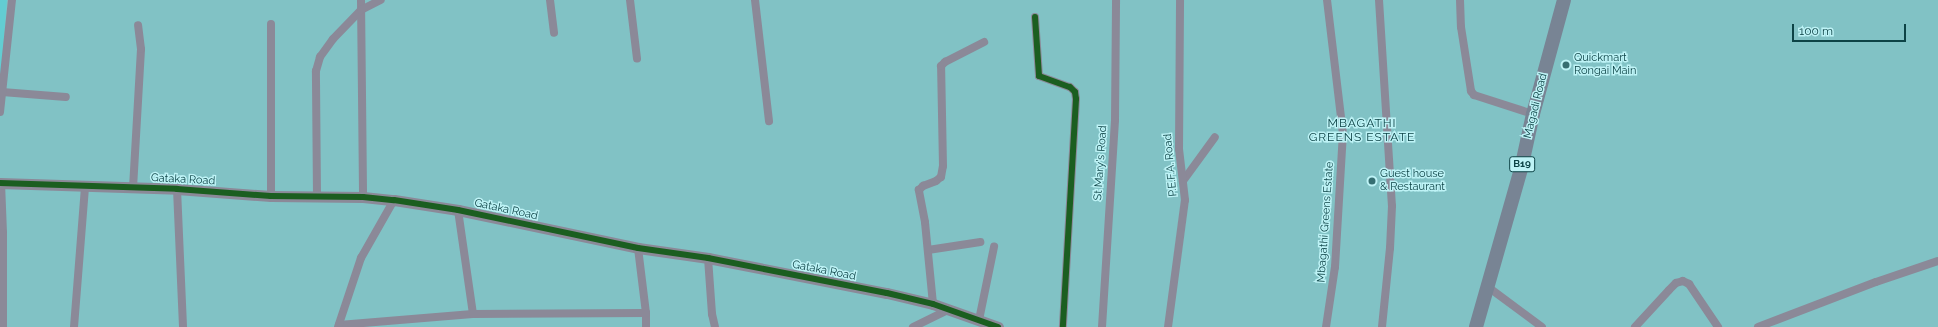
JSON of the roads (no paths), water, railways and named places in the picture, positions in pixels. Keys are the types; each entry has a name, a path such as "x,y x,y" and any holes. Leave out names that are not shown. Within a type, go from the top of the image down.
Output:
{"highway":[{"name":"Magadi Road","path":"1476,327 1521,169 1533,114 1564,0"}],"street":[{"path":"0,112 12,0"},
{"path":"361,0 363,197"},
{"path":"317,196 316,71 320,57 333,39 361,10 381,0"},
{"path":"550,0 554,32"},
{"path":"630,0 637,59"},
{"path":"755,0 769,121"},
{"name":"St Mary's Road","path":"1102,327 1115,120 1116,0"},
{"name":"P.E.F.A. Road","path":"1168,327 1184,200 1183,181 1178,149 1180,0"},
{"name":"Mbagathi Greens Estate","path":"1326,327 1335,267 1343,134 1327,0"},
{"path":"1379,0 1392,206 1390,248 1382,327"},
{"path":"1460,0 1460,27 1471,91 1474,95 1533,114"},
{"path":"1035,17 1039,76 1070,87 1074,92 1076,99 1063,327"},
{"path":"271,24 271,196"},
{"path":"133,188 141,49 138,25"},
{"path":"934,304 919,190 923,186 936,181 941,177 943,166 941,66 945,62 984,42"},
{"path":"2,92 66,98"},
{"path":"1183,181 1215,137"},
{"path":"0,183 2,233 1,301 3,327"},
{"name":"Gataka Road","path":"0,183 177,189 271,196 363,197 394,200 458,210 638,248 708,258 887,293 934,304 998,327"},
{"path":"74,327 85,186"},
{"path":"177,189 183,327"},
{"path":"394,200 361,258 339,326 473,314 646,313"},
{"path":"458,210 473,314"},
{"path":"928,250 980,242"},
{"path":"979,320 994,247"},
{"path":"638,248 646,313 646,327"},
{"path":"708,258 712,314 715,327"},
{"path":"1758,327 1876,282 1938,261"},
{"path":"1635,327 1676,283 1683,281 1689,284 1716,326"},
{"path":"1488,287 1542,327"},
{"path":"913,327 948,310"}],"place":[{"name":"Quickmart Rongai Main","path":"1566,65"},
{"name":"Guest house & Restaurant","path":"1372,181"}],"district":[{"name":"MBAGATHI GREENS ESTATE","path":"1362,131"}]}
